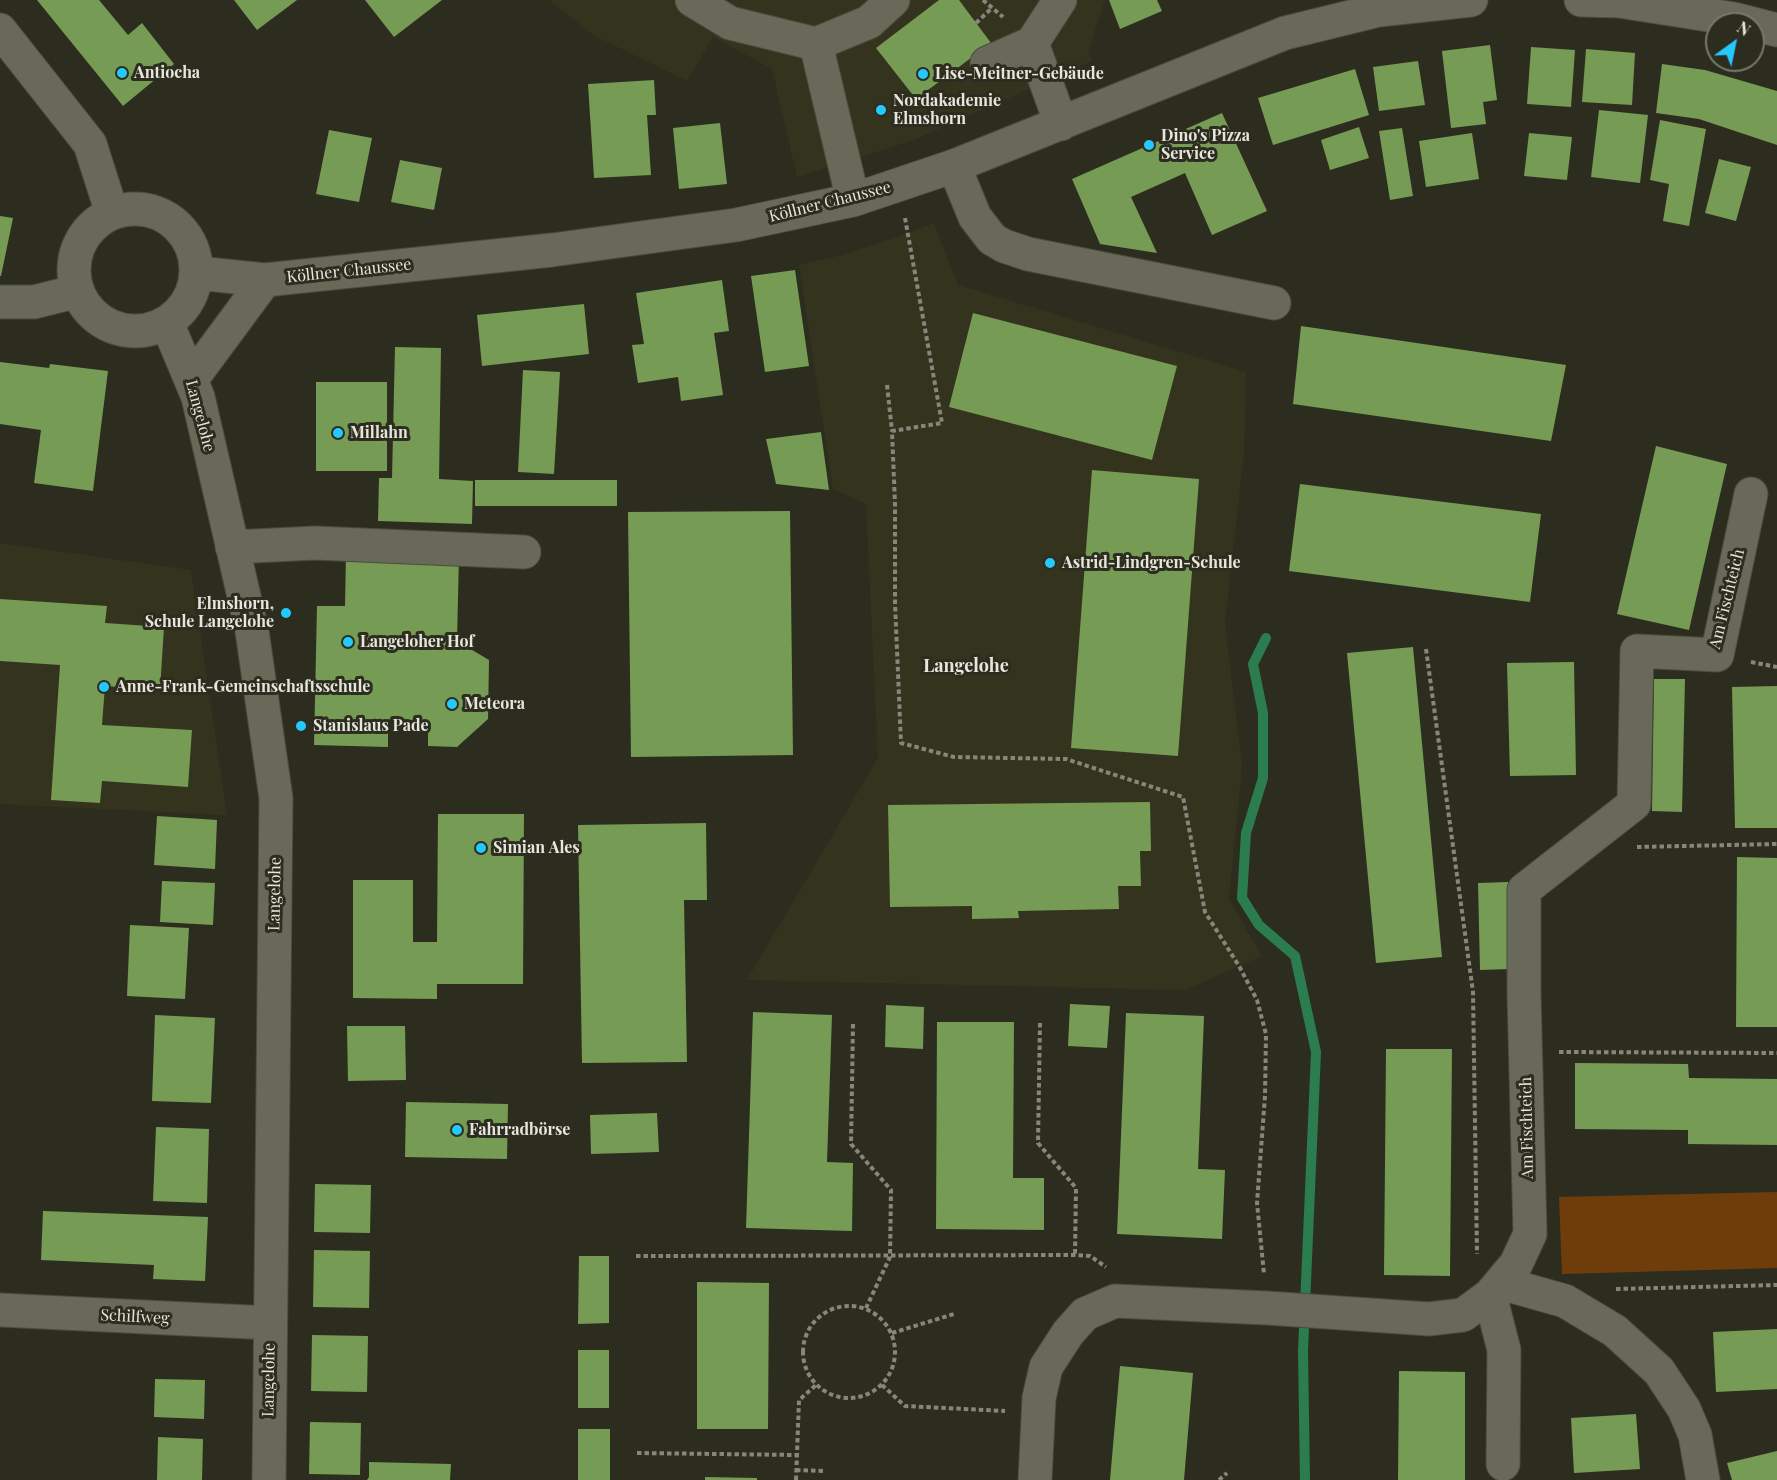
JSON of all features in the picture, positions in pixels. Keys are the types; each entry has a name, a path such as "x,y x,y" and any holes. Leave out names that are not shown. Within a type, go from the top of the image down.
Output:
{"street":[{"path":"692,0 730,23 816,44 869,22 892,0"},
{"path":"987,63 1032,43 1060,0"},
{"name":"Köllner Chaussee","path":"197,273 265,280 586,245 736,225 853,200 954,166 1285,33 1379,10 1471,0"},
{"path":"1581,0 1619,1 1734,19 1777,30"},
{"path":"0,30 90,144 112,213"},
{"path":"1032,43 1061,124"},
{"path":"816,44 853,200"},
{"path":"954,166 975,217 992,239 1005,246 1028,254 1274,303"},
{"path":"132,209 152,211 170,220 185,235 194,253 197,273 193,293 182,310 167,323 149,330 132,332 114,328 99,319 86,307 78,291 74,273 76,254 84,237 96,223 112,213 132,209"},
{"path":"191,380 265,280"},
{"path":"0,302 34,302 78,291"},
{"name":"Langelohe","path":"167,323 198,398 252,631 276,798 268,1480"},
{"name":"Am Fischteich","path":"1035,1480 1038,1412 1046,1367 1068,1334 1085,1314 1115,1301 1429,1319 1463,1316 1495,1289 1516,1264 1530,1234 1525,1052 1524,890 1634,804 1637,651 1717,655 1751,494"},
{"path":"232,547 315,543 524,552"},
{"path":"1503,1464 1504,1350 1495,1289 1565,1301 1615,1331 1659,1371 1684,1409 1695,1435 1703,1480"},
{"name":"Schilfweg","path":"0,1310 270,1323"}],"path":[{"path":"976,23 992,8"},
{"path":"892,431 942,423 899,185"},
{"path":"886,385 892,431 895,603 901,742 954,757 1066,759 1183,797 1205,912 1239,966 1257,1000 1266,1034 1265,1095 1257,1203 1267,1308"},
{"path":"1426,649 1473,992 1477,1278 1495,1289"},
{"path":"1579,848 1777,844"},
{"path":"1040,1023 1038,1143 1076,1188 1075,1255"},
{"path":"853,1024 851,1144 891,1190 890,1257 866,1308"},
{"path":"1525,1052 1777,1053"},
{"path":"636,1256 1090,1256 1124,1279 1122,1302"},
{"path":"1610,1290 1777,1285"},
{"path":"849,1305 866,1308 882,1318 892,1333 896,1352 892,1370 882,1385 867,1395 850,1399 832,1395 816,1385 806,1371 802,1353 805,1335 815,1319 830,1309 849,1305"},
{"path":"892,1333 954,1314"},
{"path":"796,1480 799,1400 816,1385"},
{"path":"882,1385 905,1406 1038,1412"},
{"path":"637,1453 796,1455"},
{"path":"796,1470 826,1471"},
{"path":"1219,1480 1227,1473"}],"shaded area":[{"name":"Nordakademie Elmshorn","path":"549,0 1105,0 1088,52 1092,61 914,140 797,177 772,69 713,37 687,81 593,35"},
{"name":"Astrid-Lindgren-Schule","path":"934,223 958,285 1246,372 1244,453 1225,622 1242,767 1229,899 1262,956 1185,990 747,980 878,758 866,504 833,489 799,265 842,255"},
{"name":"Anne-Frank-Gemeinschaftsschule","path":"0,543 191,570 227,815 0,804"},
{"path":"1777,1192 1777,1268 1562,1274 1559,1197"}],"building":[{"path":"37,0 99,0 128,35 142,23 174,64 123,106"},
{"path":"234,0 297,0 257,30"},
{"path":"365,0 442,0 394,37"},
{"name":"Lise-Meitner-Gebäude","path":"939,0 959,0 991,43 916,99 876,48"},
{"path":"1109,0 1157,0 1162,11 1120,29"},
{"path":"1490,45 1497,100 1483,102 1486,124 1451,128 1442,51"},
{"path":"1531,47 1575,50 1571,107 1527,104"},
{"path":"1586,49 1635,53 1632,105 1582,102"},
{"path":"1418,61 1425,105 1379,111 1373,67"},
{"path":"1662,64 1705,70 1705,72 1777,91 1777,145 1699,119 1656,113"},
{"path":"1355,69 1369,115 1273,145 1258,98"},
{"path":"654,80 656,115 647,115 651,175 594,178 588,84"},
{"path":"1599,110 1648,115 1640,183 1591,177"},
{"path":"1222,113 1267,211 1212,235 1185,173 1131,197 1157,253 1100,244 1072,179"},
{"path":"1660,120 1706,129 1689,226 1663,221 1669,184 1650,180"},
{"path":"720,123 727,184 679,189 673,128"},
{"path":"1359,127 1369,158 1330,170 1321,140"},
{"path":"1402,128 1413,196 1390,200 1379,131"},
{"path":"329,130 372,138 359,202 316,194"},
{"path":"1472,133 1479,179 1426,187 1419,141"},
{"path":"1529,133 1572,137 1567,180 1524,176"},
{"path":"1719,159 1751,167 1736,221 1705,213"},
{"path":"400,160 442,168 434,210 391,202"},
{"path":"0,216 13,218 1,276 0,276"},
{"path":"795,270 809,366 765,372 751,276"},
{"path":"722,280 729,331 714,333 723,395 681,401 678,377 638,383 632,345 644,344 636,293"},
{"path":"584,304 589,354 482,366 477,315"},
{"path":"973,313 1177,366 1152,460 949,407"},
{"path":"1301,326 1566,365 1551,441 1293,404"},
{"path":"395,347 441,348 439,479 473,481 472,524 378,521 379,478 392,478"},
{"path":"0,362 49,368 50,364 108,371 93,491 34,483 41,430 0,424"},
{"path":"523,370 560,372 554,474 518,472"},
{"path":"316,382 387,382 387,471 316,471"},
{"path":"821,432 829,490 776,484 766,439"},
{"path":"1656,446 1727,464 1689,630 1617,614"},
{"path":"1092,470 1199,479 1178,756 1071,748"},
{"path":"475,480 617,480 617,506 475,506"},
{"path":"1300,484 1541,514 1530,602 1289,571"},
{"path":"790,511 793,755 631,757 628,512"},
{"path":"346,553 459,556 457,641 489,660 488,719 457,747 428,746 428,721 388,720 388,747 314,745 317,606 345,606"},
{"path":"0,599 107,606 105,623 164,627 160,690 105,686 102,725 192,730 188,787 102,781 100,803 51,800 60,665 0,661"},
{"path":"1413,647 1442,957 1376,963 1347,653"},
{"path":"1574,662 1576,775 1510,776 1507,663"},
{"path":"1654,679 1685,679 1682,812 1652,811"},
{"path":"1777,686 1777,828 1735,828 1732,687"},
{"path":"1150,802 1151,851 1140,851 1141,886 1118,886 1119,909 1018,911 1019,918 972,919 972,906 890,907 888,805"},
{"path":"438,814 524,814 523,984 437,984 437,999 353,998 353,880 413,880 413,942 437,942"},
{"path":"157,816 217,820 215,869 154,865"},
{"path":"706,823 707,900 684,900 687,1062 582,1063 578,825"},
{"path":"1737,857 1777,858 1777,1027 1736,1027"},
{"path":"162,881 215,883 213,925 160,922"},
{"path":"1508,882 1510,969 1480,970 1478,883"},
{"path":"130,925 189,928 185,999 127,996"},
{"path":"1070,1004 1110,1006 1107,1048 1068,1046"},
{"path":"886,1005 924,1007 923,1049 885,1047"},
{"path":"753,1012 832,1015 827,1162 853,1163 852,1231 746,1228"},
{"path":"1126,1013 1204,1016 1198,1169 1225,1170 1222,1239 1117,1234"},
{"path":"155,1015 215,1018 211,1103 152,1101"},
{"path":"937,1022 1014,1022 1013,1178 1044,1178 1044,1230 936,1229"},
{"path":"347,1026 405,1026 406,1080 348,1081"},
{"path":"1386,1049 1452,1049 1450,1276 1384,1275"},
{"path":"1575,1063 1688,1064 1689,1078 1777,1079 1777,1145 1688,1144 1688,1130 1575,1129"},
{"name":"Fahrradbörse","path":"406,1102 508,1104 507,1159 405,1157"},
{"path":"657,1113 659,1152 591,1154 590,1115"},
{"path":"156,1127 209,1129 207,1203 153,1201"},
{"path":"315,1184 371,1185 370,1233 314,1232"},
{"path":"43,1211 208,1217 205,1281 153,1279 154,1265 41,1260"},
{"path":"314,1250 370,1251 369,1308 313,1307"},
{"path":"579,1256 609,1256 609,1323 578,1324"},
{"path":"697,1282 769,1283 768,1429 697,1429"},
{"path":"1777,1329 1777,1389 1716,1392 1713,1332"},
{"path":"312,1335 368,1336 367,1392 311,1391"},
{"path":"578,1350 609,1350 609,1408 578,1408"},
{"path":"1120,1366 1193,1373 1184,1480 1110,1480"},
{"path":"1399,1371 1465,1372 1465,1480 1398,1480"},
{"path":"155,1379 205,1380 204,1419 154,1417"},
{"path":"1636,1414 1640,1469 1574,1473 1571,1418"},
{"path":"310,1422 361,1423 360,1475 309,1474"},
{"path":"578,1429 610,1429 610,1480 578,1480"},
{"path":"158,1437 203,1439 202,1480 157,1480"},
{"path":"1777,1451 1777,1480 1732,1480 1727,1463"},
{"path":"369,1462 451,1464 450,1480 367,1480"},
{"path":"705,1477 757,1478 757,1480 705,1480"}],"waterway":[{"path":"1266,638 1253,664 1263,713 1263,778 1246,833 1242,898 1259,925 1295,956 1316,1052 1303,1351 1305,1480"}],"place":[{"name":"Antiocha","path":"122,73"},
{"name":"Lise-Meitner-Gebäude","path":"923,74"},
{"name":"Nordakademie Elmshorn","path":"881,110"},
{"name":"Dino's Pizza Service","path":"1149,145"},
{"name":"Millahn","path":"338,433"},
{"name":"Astrid-Lindgren-Schule","path":"1050,563"},
{"name":"Elmshorn, Schule Langelohe","path":"286,613"},
{"name":"Langeloher Hof","path":"348,642"},
{"name":"Anne-Frank-Gemeinschaftsschule","path":"104,687"},
{"name":"Meteora","path":"452,704"},
{"name":"Stanislaus Pade","path":"301,726"},
{"name":"Simian Ales","path":"481,848"},
{"name":"Fahrradbörse","path":"457,1130"}],"district":[{"name":"Langelohe","path":"966,666"}]}
